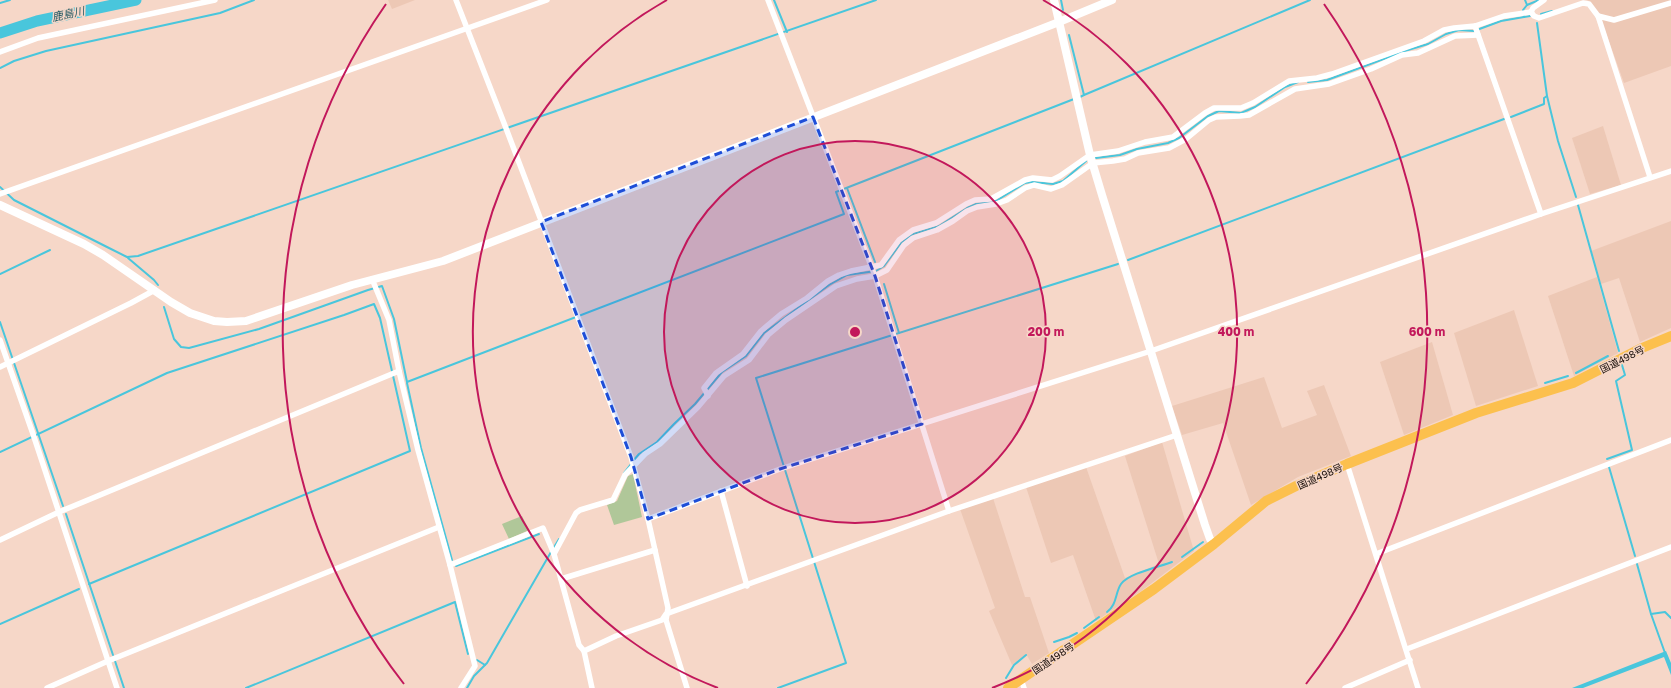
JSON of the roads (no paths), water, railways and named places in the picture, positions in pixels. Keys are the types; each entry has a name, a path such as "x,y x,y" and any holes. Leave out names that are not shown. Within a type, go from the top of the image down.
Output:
{"highway":[{"name":"国道498号","path":"1008,688 1022,684 1148,594 1214,544 1249,513 1266,501 1347,464 1476,412 1573,383 1642,348 1671,336"}],"street":[{"path":"0,52 38,38 215,0"},
{"path":"456,0 509,135 575,313 631,457 648,519 668,608 662,620 616,636 584,651"},
{"path":"4,193 547,0"},
{"path":"768,0 875,276 949,511"},
{"path":"1054,0 1090,154 1205,524 1210,539 1214,544"},
{"path":"0,204 104,255 153,291 190,313 214,321 235,322 259,317 373,281 443,261 1059,22 1112,0"},
{"path":"708,396 704,388 716,373 743,354 761,331 782,314 807,298 828,281 839,275 851,271 872,268 881,264 899,240 913,230 936,223 966,204 975,200 991,199 1025,180 1033,178 1052,180 1060,176 1090,154 1118,151 1145,142 1173,137 1214,108 1241,108 1289,81 1317,78 1332,74 1424,41 1444,30 1475,26 1504,16 1526,13 1544,0"},
{"path":"1526,13 1539,18 1583,3 1589,4 1598,16 1650,177"},
{"path":"1598,16 1614,20 1671,3"},
{"path":"1475,26 1541,214"},
{"path":"554,554 576,513 580,510 613,500 625,475 634,467 644,454 660,444 708,396 724,376 749,360 768,335 786,320 836,286 857,279 875,276 887,270 904,245 913,238 937,230 972,209 1007,200 1025,188 1034,185 1051,189 1062,185 1093,163 1125,159 1138,153 1169,148 1186,139 1209,120 1216,117 1249,115 1295,89 1329,84 1371,69 1402,55 1418,53 1455,36 1478,35"},
{"path":"648,519 780,469 1151,351 1541,214 1671,171"},
{"path":"373,281 389,320 399,372 418,450 438,527 450,565 475,666 461,688"},
{"path":"0,367 153,291"},
{"path":"0,340 34,437 117,688"},
{"path":"0,540 59,512 399,372"},
{"path":"666,614 747,586 949,511 1177,435"},
{"path":"1376,554 1671,440"},
{"path":"1347,464 1418,688"},
{"path":"721,491 747,586"},
{"path":"47,688 108,661 438,527"},
{"path":"450,565 543,528 554,554 579,644 584,651 592,688"},
{"path":"1407,650 1671,548"},
{"path":"561,579 655,550"},
{"path":"666,614 666,620 687,688"},
{"path":"1345,688 1410,660"}],"water":[{"path":"1666,651 1671,663 1671,675 1664,657 1583,688 1572,688"}],"waterway":[{"path":"0,3 10,0"},
{"name":"鹿島川","path":"0,33 37,21 136,0"},
{"path":"0,68 14,61 46,51 220,13 254,0"},
{"path":"774,0 787,32"},
{"path":"0,187 14,200 107,247 127,257 138,256 876,0"},
{"path":"1061,0 1063,10"},
{"path":"1084,95 1310,0"},
{"path":"1525,0 1527,5"},
{"path":"1308,82 1327,80 1428,44 1446,34 1459,30 1474,31 1501,21 1524,17 1523,10 1527,5 1539,0"},
{"path":"1541,14 1552,11"},
{"path":"1524,17 1530,16"},
{"path":"1537,23 1547,96 1558,141 1576,197"},
{"path":"1069,35 1084,95 1078,98"},
{"path":"1096,158 1120,155 1137,149 1168,143 1179,138 1208,116 1219,111 1241,113 1255,107 1285,87 1298,82"},
{"path":"1511,117 1544,104 1544,98 1547,96"},
{"path":"164,307 174,339 181,347 189,348 259,329 382,286 394,319 407,382 844,214 836,192 1074,99"},
{"path":"1128,260 1504,119"},
{"path":"634,460 639,454 657,442 695,404 722,372 746,356 764,333 829,285 847,275 876,271 884,266 901,243 913,234 939,226 976,204 996,201 1025,183 1032,182 1053,184 1063,181 1086,161"},
{"path":"847,188 875,262"},
{"path":"1578,205 1619,351"},
{"path":"0,274 50,250"},
{"path":"128,258 158,285"},
{"path":"778,688 846,663 756,378 1118,264"},
{"path":"884,284 899,333"},
{"path":"0,452 167,373 374,304 380,318 410,451 89,584"},
{"path":"0,322 63,506"},
{"path":"1576,373 1608,356"},
{"path":"1607,459 1632,450 1616,381 1625,375 1622,365"},
{"path":"1545,383 1568,376"},
{"path":"407,383 421,448 452,560"},
{"path":"624,473 631,464"},
{"path":"1609,467 1635,556"},
{"path":"66,514 113,655"},
{"path":"456,566 539,534"},
{"path":"553,549 559,539"},
{"path":"1182,557 1203,542"},
{"path":"467,688 474,676 487,663 551,552"},
{"path":"1107,612 1113,606 1119,588 1125,580 1137,574 1172,562"},
{"path":"1637,564 1651,614 1665,653"},
{"path":"0,624 79,589"},
{"path":"246,688 455,602 468,654"},
{"path":"1651,614 1665,612 1671,618"},
{"path":"1084,628 1099,617"},
{"path":"1054,642 1077,633"},
{"path":"1006,678 1014,665 1026,655"},
{"path":"477,660 485,665"},
{"path":"115,661 124,688"}]}
